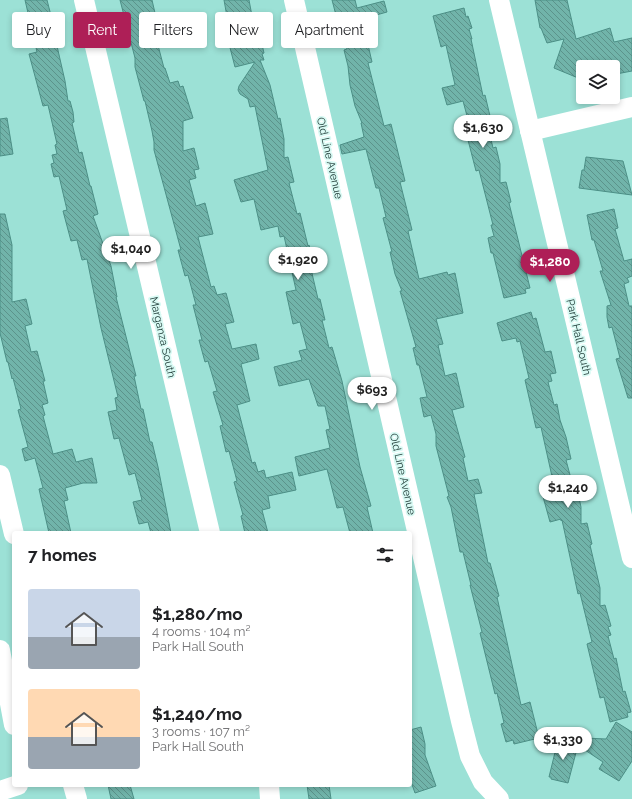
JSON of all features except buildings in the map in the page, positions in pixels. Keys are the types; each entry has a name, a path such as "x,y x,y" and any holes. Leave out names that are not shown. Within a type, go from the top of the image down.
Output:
{"street":[{"name":"Marganza South","path":"84,0 210,531"},
{"name":"Old Line Avenue","path":"294,0 470,756 483,782 499,799"},
{"name":"Park Hall South","path":"499,0 632,558"},
{"path":"530,131 632,107"},
{"path":"0,475 13,531"},
{"path":"0,650 12,714"},
{"path":"73,787 76,799"},
{"path":"269,787 270,799"}]}
